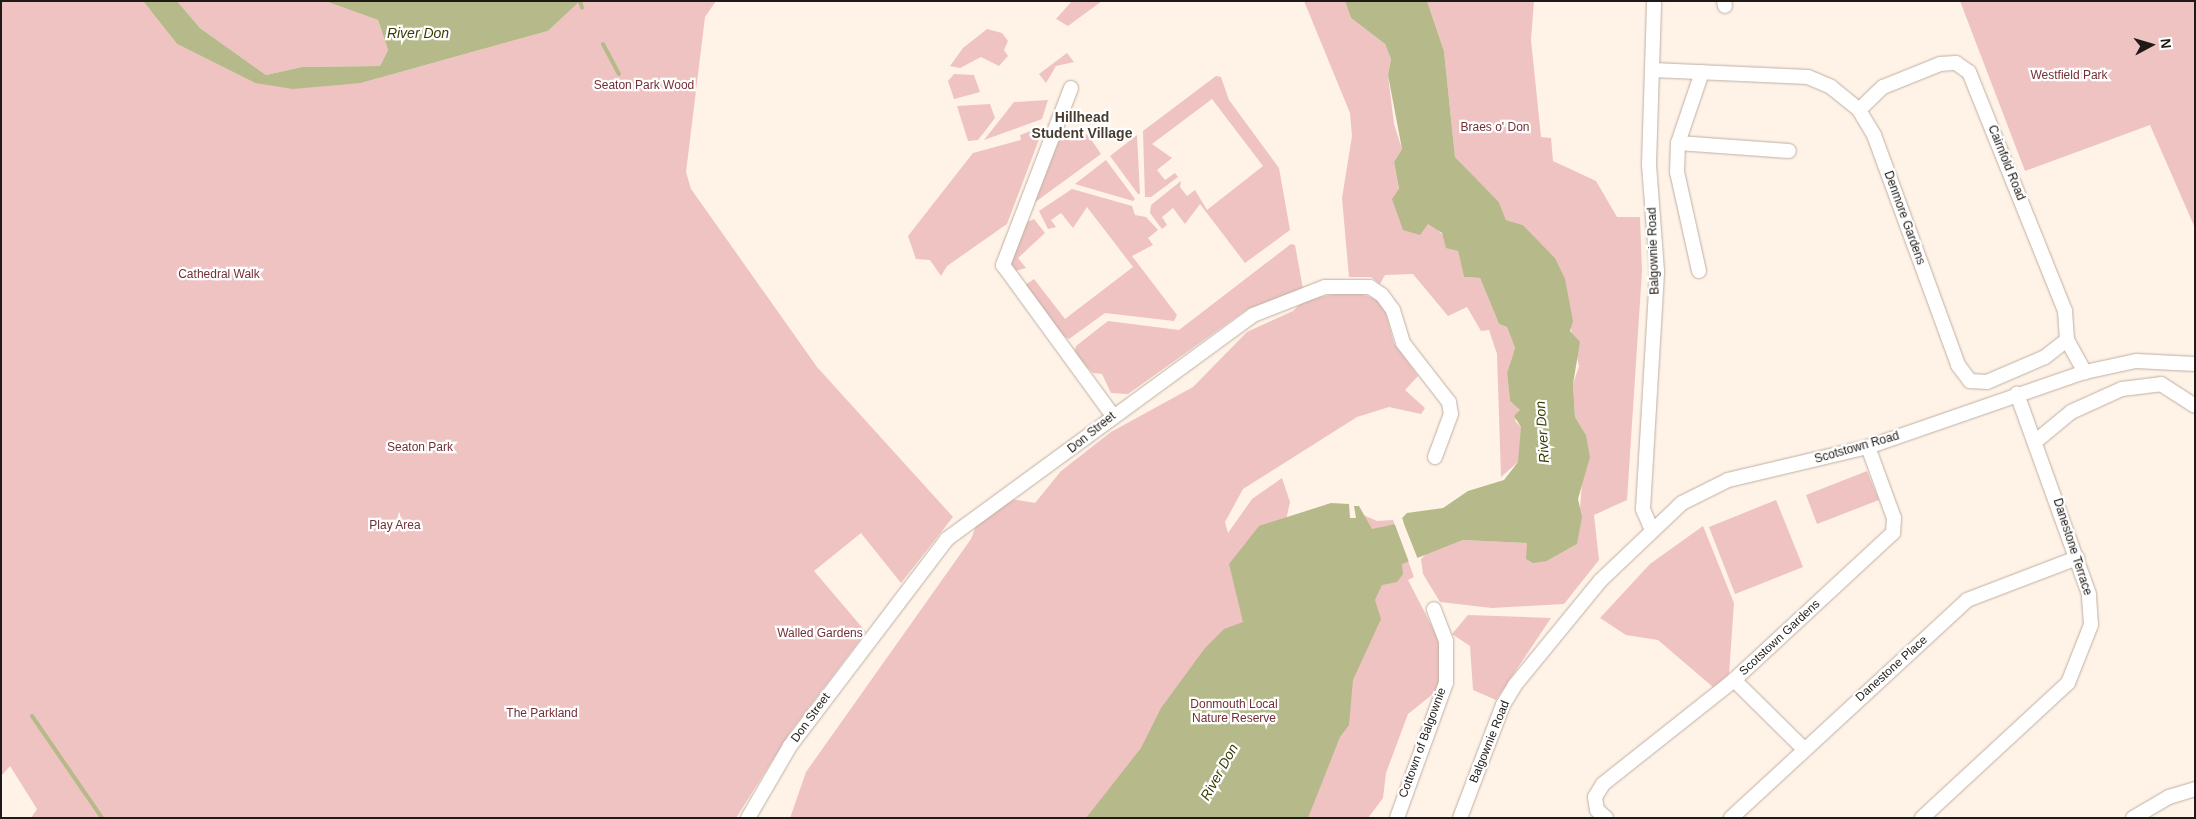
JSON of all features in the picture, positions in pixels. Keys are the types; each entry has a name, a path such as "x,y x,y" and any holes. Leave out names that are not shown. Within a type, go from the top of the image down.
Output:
{"street":[{"name":"Balgownie Road","path":"1651,528 1643,509 1657,271 1649,164 1654,1"},
{"name":"Cairnfold Road","path":"1859,110 1883,88 1940,64 1956,63 1969,72 2065,311 2067,340 2085,372"},
{"name":"Denmore Gardens","path":"1653,70 1808,77 1831,87 1859,110 1874,135 1958,365 1970,381 1987,382 2045,357 2067,340"},
{"path":"1699,271 1678,187 1678,143 1702,72"},
{"path":"1071,88 1002,265 1113,416"},
{"path":"1678,143 1789,151"},
{"name":"Don Street","path":"748,818 811,717 947,539 1053,465 1113,416 1253,316 1325,287 1349,284 1370,287 1382,295 1393,310 1403,343 1448,402 1451,414 1435,456"},
{"name":"Scotstown Road","path":"1564,622 1651,528 1682,504 1728,480 1868,447 2085,372 2136,361 2195,364"},
{"path":"2036,441 2079,407 2122,389 2161,384 2195,406"},
{"name":"Danestone Terrace","path":"1922,818 2068,683 2091,625 2089,594 2018,394"},
{"name":"Scotstown Gardens","path":"1606,818 1597,810 1595,797 1603,784 1734,680 1893,533 1894,518 1868,447"},
{"name":"Danestone Place","path":"1731,818 1967,600 2077,558"},
{"name":"Cottown of Balgownie","path":"1397,818 1446,683 1446,641 1434,609"},
{"name":"Balgownie Road","path":"1460,818 1503,705 1564,622"},
{"path":"1734,680 1804,750"},
{"path":"2133,818 2169,797 2195,789"}],"green space":[{"name":"Seaton Park","path":"1,1 143,1 177,44 255,83 361,83 548,31 580,1 716,1 705,17 686,172 691,189 817,367 953,517 901,583 861,533 814,571 866,632 791,731 736,818 31,818 37,809 10,766 1,776"},
{"path":"177,1 325,1 378,20 388,50 380,66 302,67 266,75 200,28"},
{"path":"1072,1 1102,1 1068,26 1056,19"},
{"path":"1304,1 1345,1 1351,18 1385,44 1391,59 1388,75 1394,124 1402,149 1394,162 1399,190 1458,251 1464,277 1480,278 1499,324 1507,327 1515,348 1507,373 1510,401 1520,410 1515,421 1521,427 1522,443 1518,462 1501,477 1497,354 1489,330 1481,331 1467,307 1448,316 1413,274 1385,275 1380,284 1371,277 1349,277 1342,198 1352,136 1350,113"},
{"name":"Braes o' Don","path":"1427,1 1534,1 1531,40 1541,137 1551,138 1553,161 1596,181 1617,217 1640,217 1642,271 1627,500 1594,515 1599,560 1564,604 1492,608 1440,602 1423,574 1421,559 1426,554 1463,540 1527,543 1547,561 1577,544 1586,435 1575,417 1573,384 1579,366 1555,258 1523,225 1506,220 1499,202 1455,157 1444,51"},
{"name":"Westfield Park","path":"1960,1 2195,1 2195,228 2150,125 2025,171"},
{"path":"987,29 1002,33 1008,41 1004,50 1008,56 999,66 981,57 960,68 950,66 963,48"},
{"path":"1067,53 1074,62 1056,66 1046,83 1039,74"},
{"path":"954,74 974,75 980,92 954,99 948,81"},
{"path":"1216,76 1221,77 1229,100 1279,168 1290,230 1245,263 1200,204 1185,224 1173,208 1162,217 1167,225 1162,229 1150,213 1151,205 1181,181 1180,187 1187,196 1195,190 1207,210 1263,166 1212,99 1152,144 1172,158 1157,170 1165,180 1175,173 1178,177 1151,197 1145,197 1143,131"},
{"path":"1048,100 1042,119 984,140 1014,102"},
{"path":"990,104 995,118 978,140 968,141 957,106"},
{"path":"1044,126 1007,224 947,266 941,276 930,260 916,259 908,236 973,153 1021,140 1020,135"},
{"path":"1075,128 1088,135 1101,154 1034,203 1059,141"},
{"path":"1137,135 1140,194 1138,194 1110,156"},
{"path":"1106,160 1135,199 1133,201 1075,184"},
{"path":"1072,189 1132,206 1135,215 1146,217 1158,230 1148,238 1153,245 1132,256 1177,315 1174,321 1105,313 1069,339 1062,335 1025,285 1034,279 1065,319 1133,267 1087,207 1073,228 1061,213 1051,220 1056,227 1048,229 1039,211"},
{"path":"1034,219 1045,233 1018,258 1026,268 1015,271 1010,262 1025,223"},
{"path":"1291,244 1295,245 1303,289 1246,310 1128,394 1111,393 1102,374 1093,373 1074,354 1076,346 1108,321 1179,330"},
{"name":"Donmouth Local Nature Reserve","path":"1351,290 1379,300 1385,310 1394,343 1418,376 1405,390 1425,408 1421,414 1389,407 1357,417 1243,489 1225,522 1228,533 1252,499 1282,478 1290,502 1285,525 1345,515 1353,522 1361,514 1377,521 1393,520 1414,577 1408,580 1440,642 1440,667 1438,690 1408,714 1386,773 1383,798 1368,818 790,818 806,772 971,539 978,521 1011,499 1035,503 1061,471 1111,432 1193,387 1247,332 1293,311 1303,301"},
{"path":"1867,471 1879,500 1817,524 1806,495"},
{"path":"1776,500 1803,567 1735,594 1709,527"},
{"path":"1703,526 1734,603 1729,674 1713,687 1658,640 1626,635 1600,618 1650,564"},
{"path":"1468,615 1551,618 1496,700 1473,690 1470,646 1452,634"}],"water":[{"name":"River Don","path":"143,1 177,1 200,28 266,75 302,67 380,66 388,50 378,20 325,1 580,1 548,31 361,83 293,89 255,83 177,44"},
{"path":"1345,1 1427,1 1444,51 1455,157 1499,202 1506,220 1523,225 1555,258 1565,279 1573,321 1570,331 1580,342 1573,384 1575,417 1586,435 1590,457 1578,499 1582,517 1577,544 1547,561 1533,563 1526,559 1527,543 1463,540 1402,564 1403,574 1397,582 1382,585 1375,600 1381,619 1353,680 1349,725 1340,737 1308,818 1086,818 1141,748 1161,708 1205,648 1224,629 1243,622 1229,564 1259,526 1331,503 1349,504 1350,518 1356,518 1354,506 1359,506 1372,529 1396,524 1407,513 1443,508 1468,491 1504,480 1518,462 1521,427 1514,416 1520,410 1510,401 1507,373 1515,348 1507,327 1499,324 1480,278 1464,277 1458,251 1446,248 1442,233 1428,224 1420,235 1403,230 1392,199 1399,189 1394,162 1402,149 1388,75 1391,59 1385,44 1351,18"}],"pier":[{"path":"1402,517 1419,562 1410,565 1394,522"}],"waterway":[{"path":"580,1 582,8"},
{"path":"603,44 619,74"},
{"path":"32,716 102,818"}],"district":[{"name":"Hillhead Student Village","path":"1082,126"}],"park label":[{"name":"Seaton Park Wood","path":"644,86"},
{"name":"Cathedral Walk","path":"219,275"},
{"name":"Play Area","path":"395,526"},
{"name":"Walled Gardens","path":"820,634"},
{"name":"The Parkland","path":"542,714"}]}
